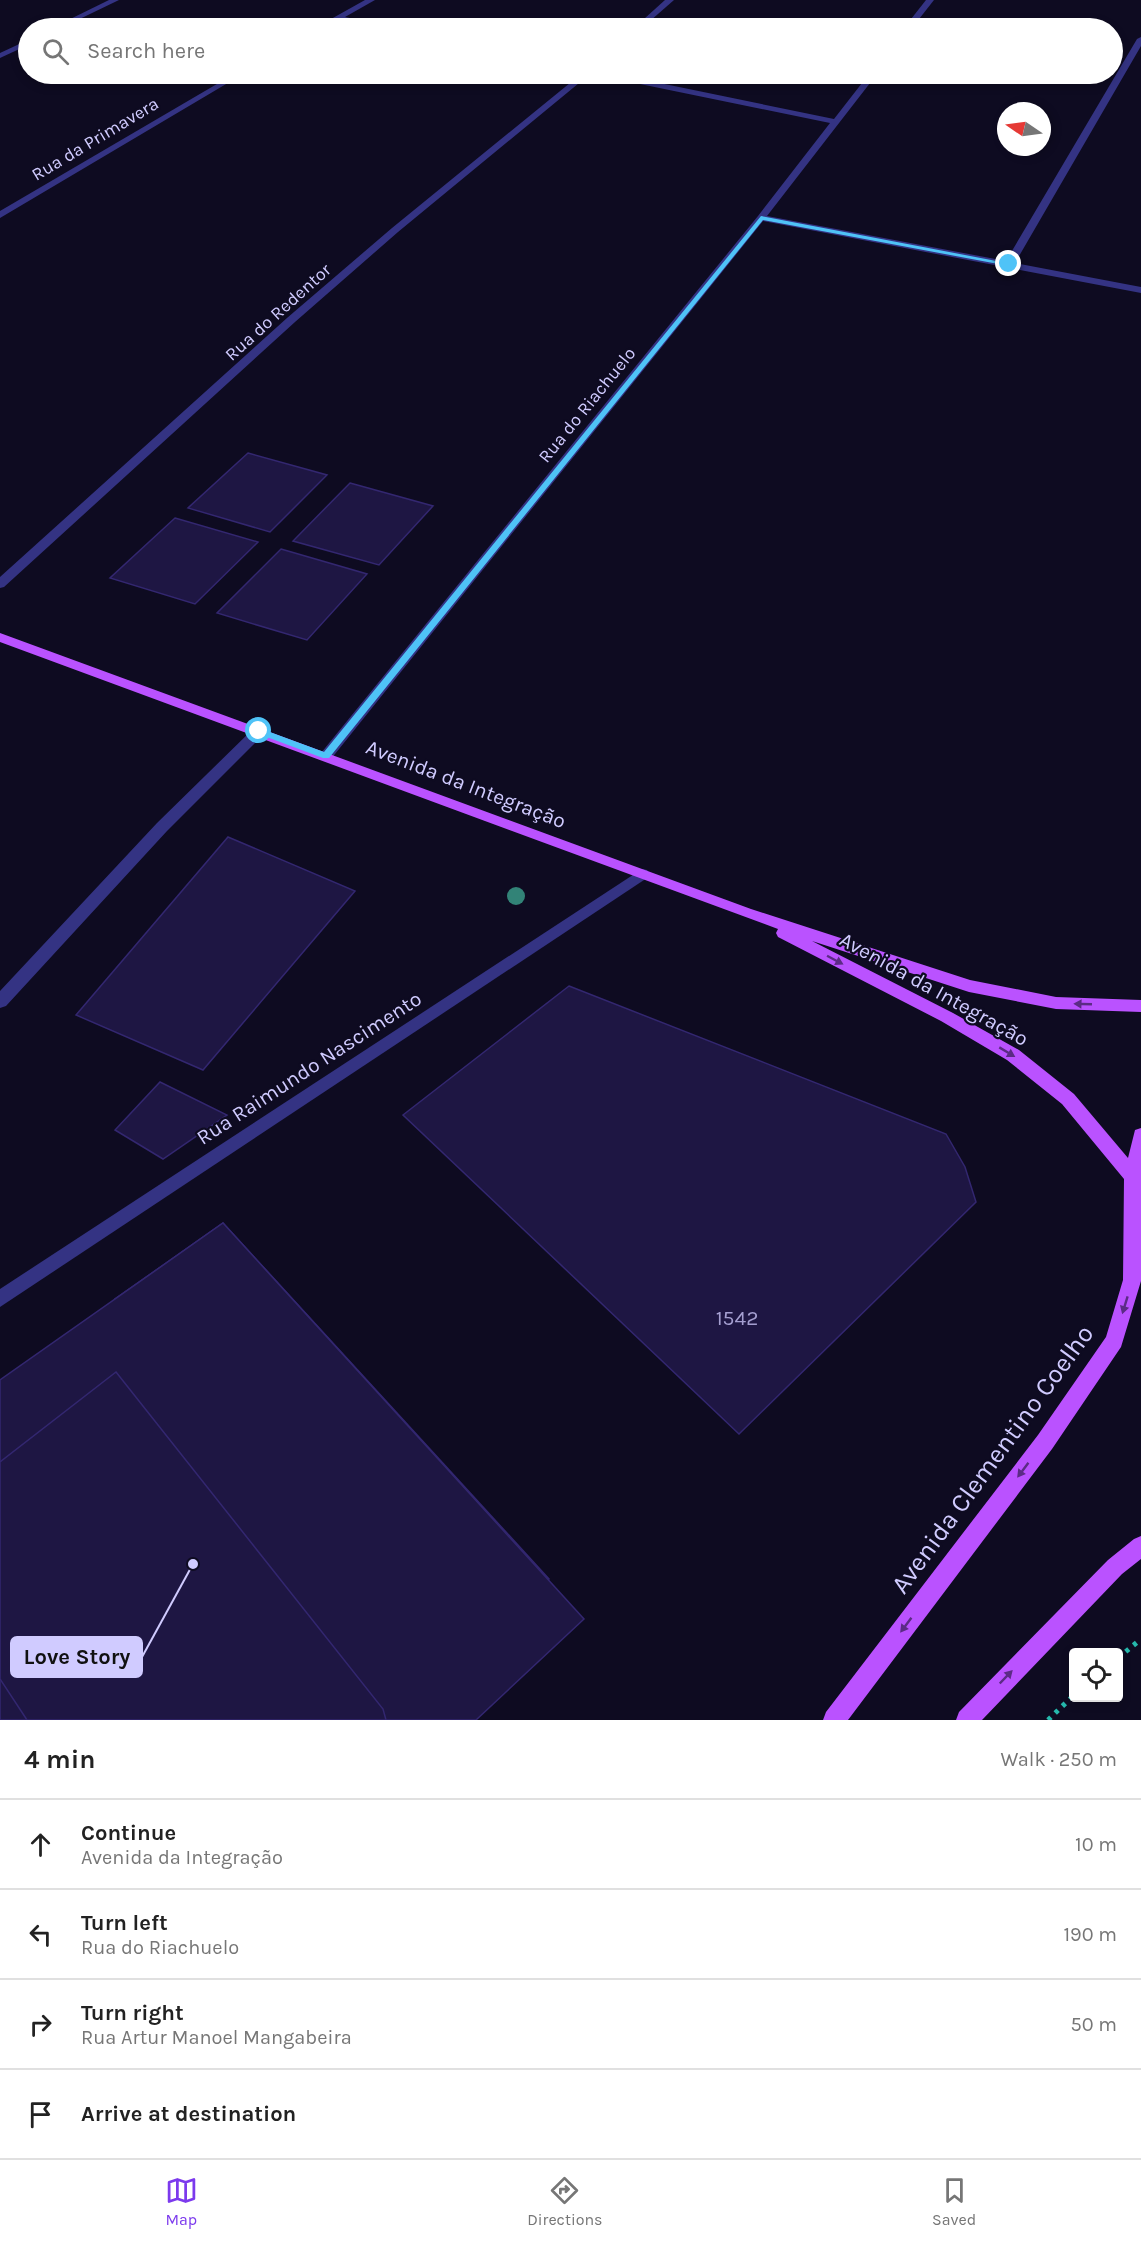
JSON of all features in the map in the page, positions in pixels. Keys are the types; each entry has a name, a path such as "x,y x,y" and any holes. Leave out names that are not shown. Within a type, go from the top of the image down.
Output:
{"main road":[{"name":"Avenida da Integração","path":"0,637 746,913 969,986 1056,1003 1141,1006"},
{"name":"Avenida da Integração","path":"746,913 947,1017 1013,1055 1068,1099 1133,1177"},
{"name":"Avenida Clementino Coelho","path":"834,1720 1045,1442 1114,1341 1132,1280 1136,1212 1133,1177 1141,1135"},
{"path":"967,1720 1115,1567 1141,1546"}],"street":[{"path":"77,18 114,0"},
{"path":"338,18 371,0"},
{"path":"649,18 670,0"},
{"path":"916,18 930,0"},
{"path":"1123,70 1141,39"},
{"path":"0,56 18,47"},
{"name":"Rua da Primavera","path":"0,215 222,84"},
{"name":"Rua do Redentor","path":"0,584 291,320 574,84"},
{"path":"654,84 836,122"},
{"name":"Rua do Riachuelo","path":"326,756 761,218 865,84"},
{"path":"1009,264 1115,84"},
{"path":"761,218 1141,290"},
{"path":"0,1002 155,835 259,731"},
{"name":"Rua Raimundo Nascimento","path":"0,1299 642,874"}],"path":[{"path":"1123,1655 1141,1639"},
{"path":"1048,1720 1069,1700"}],"building":[{"path":"248,453 327,475 270,532 188,508"},
{"path":"350,483 433,506 379,565 293,541"},
{"path":"175,518 258,542 195,604 110,578"},
{"path":"281,549 367,574 307,640 217,613"},
{"path":"228,837 355,891 203,1070 76,1015"},
{"path":"569,986 946,1134 965,1167 976,1202 739,1434 403,1115"},
{"path":"160,1082 227,1115 163,1159 115,1130"},
{"path":"223,1223 549,1579 453,1666 422,1665 115,1299"},
{"path":"223,1223 584,1619 476,1720 0,1720 0,1380"},
{"path":"116,1372 383,1709 386,1720 27,1720 0,1679 0,1462"}],"place":[{"name":"Love Story","path":"193,1564"}],"route":[{"path":"259,731 326,756 761,218 1009,264"}]}
